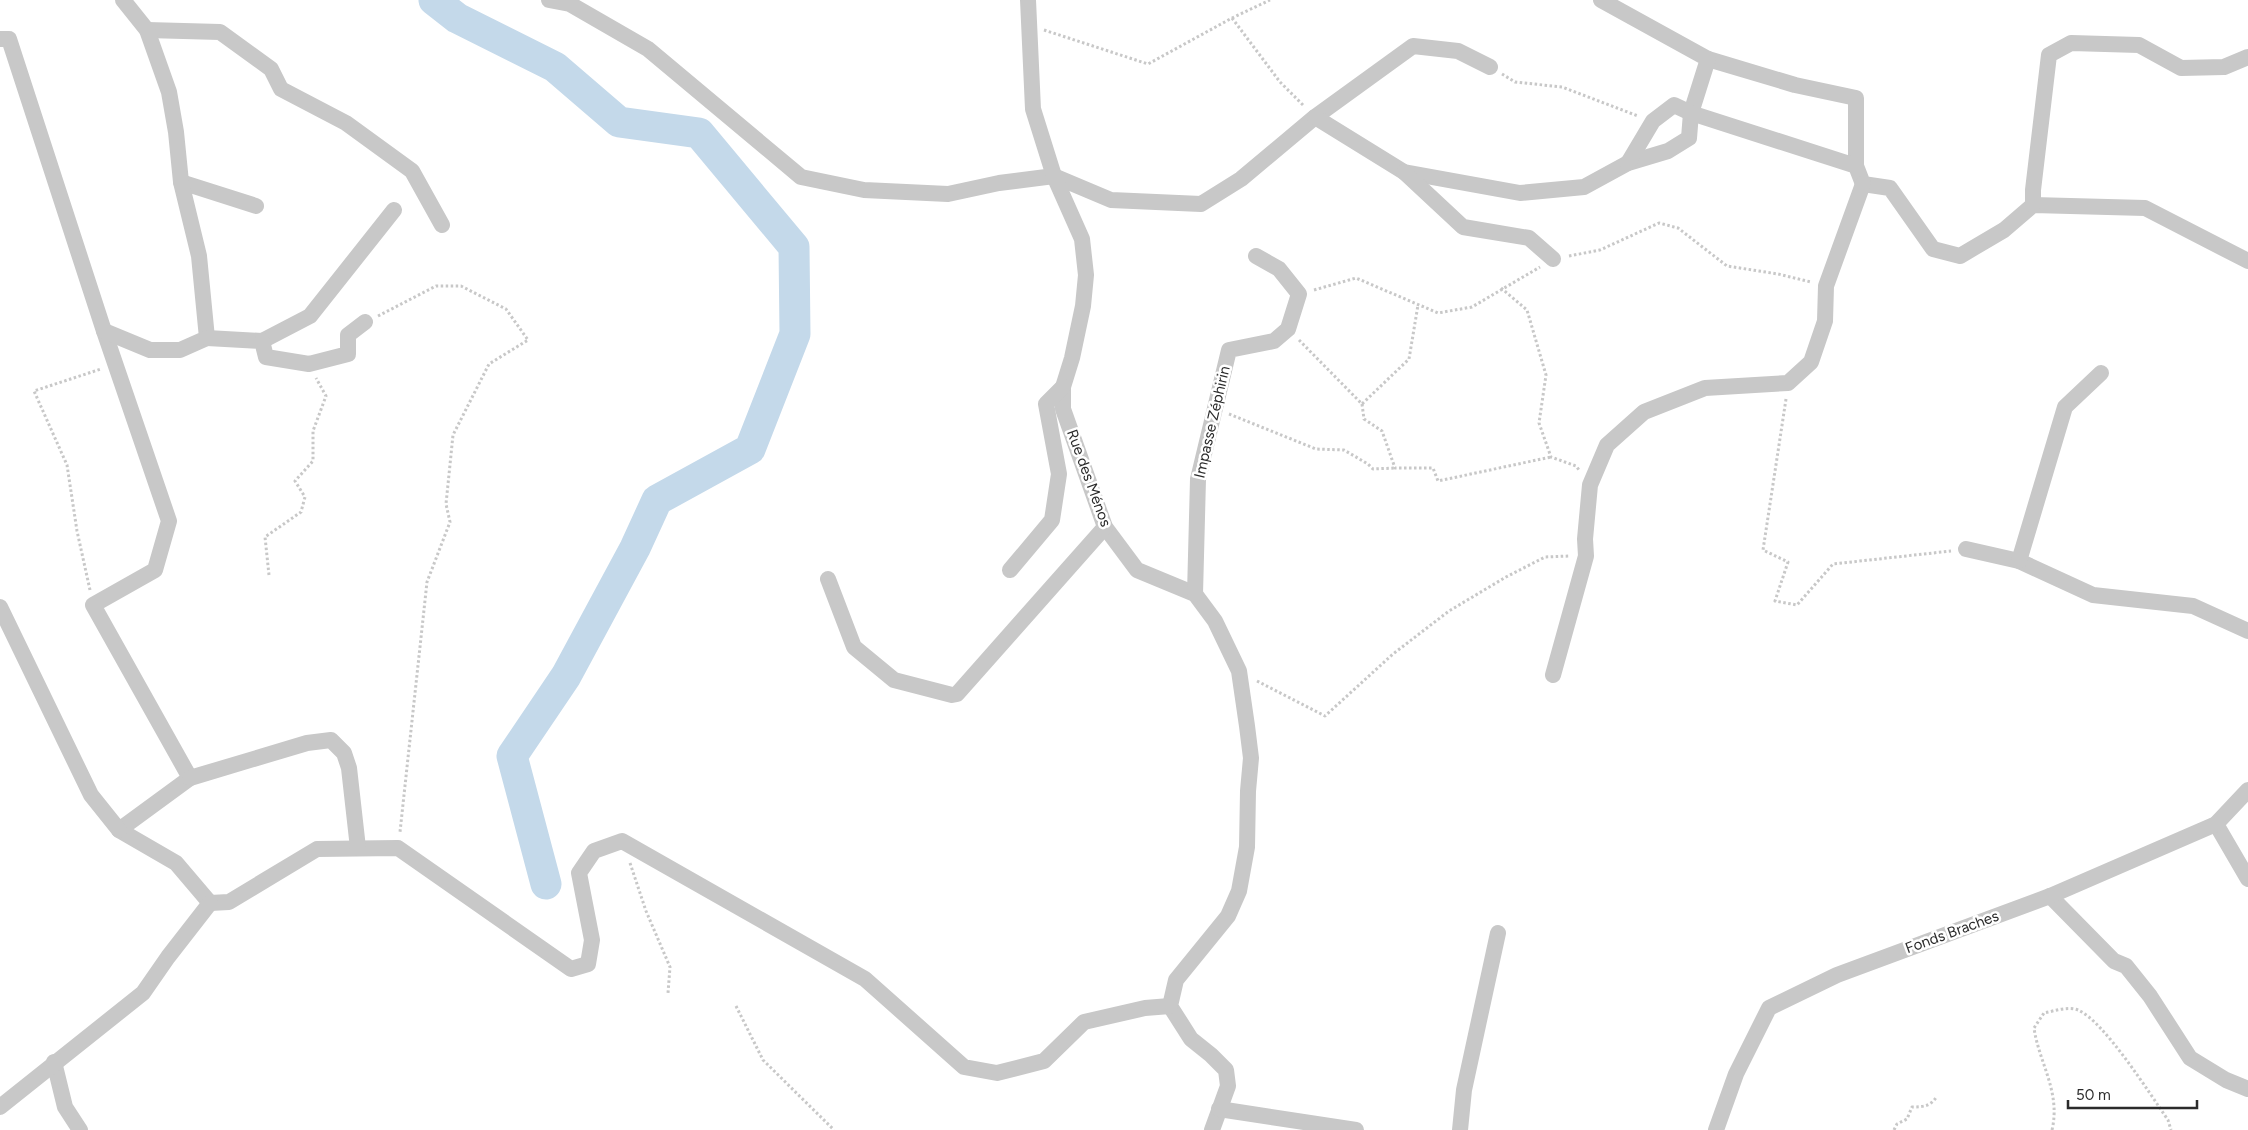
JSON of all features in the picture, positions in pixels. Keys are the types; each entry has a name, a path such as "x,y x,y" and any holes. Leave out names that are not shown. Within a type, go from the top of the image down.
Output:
{"street":[{"path":"123,0 147,30 169,92 176,132 181,182 199,256 207,338"},
{"path":"549,0 570,4 648,49 800,177 864,190 948,194 999,183 1054,176 1111,200 1202,204 1241,179 1315,117 1414,46 1458,52 1490,67"},
{"name":"Rue des Ménos","path":"1028,0 1033,109 1054,176 1082,239 1086,275 1083,306 1072,358 1063,387 1063,409 1105,527 1137,570 1195,594"},
{"path":"1552,675 1586,556 1584,539 1590,484 1607,445 1644,412 1705,388 1788,383 1811,362 1825,321 1826,286 1864,184 1856,166 1856,98 1795,85 1708,59 1601,0"},
{"path":"147,30 220,32 271,69 281,89 346,123 412,171 442,225"},
{"path":"0,39 9,39 104,331 169,521 155,570 93,605 190,778"},
{"path":"2033,205 2033,190 2049,55 2071,43 2140,46 2181,68 2224,67 2248,57"},
{"path":"1404,172 1520,193 1584,187 1628,163 1668,151 1689,138 1691,113 1708,59"},
{"path":"1628,163 1653,121 1674,105 1691,113 1856,166"},
{"path":"1315,117 1404,172 1463,226 1529,238 1553,260"},
{"path":"181,182 256,206"},
{"path":"1864,184 1890,188 1933,249 1960,256 2004,230 2033,205 2145,208 2248,261"},
{"path":"104,331 150,350 180,350 207,338 262,341 310,316 394,210"},
{"path":"1256,256 1279,269 1299,294 1288,328"},
{"path":"262,341 266,357 309,364 348,354 348,335 365,322"},
{"name":"Impasse Zéphirin","path":"1195,594 1198,479 1229,350 1274,341 1288,328"},
{"path":"2019,561 2065,407 2101,373"},
{"path":"1010,570 1052,520 1059,474 1046,404 1063,387"},
{"path":"828,580 854,647 894,680 952,695 958,694 1105,527"},
{"path":"1966,549 2019,561 2093,594 2193,606 2248,631"},
{"path":"1195,594 1215,621 1239,671 1251,758 1247,847 1239,891 1228,916 1176,980 1170,1006 1191,1039 1226,1070 1228,1086 1212,1130"},
{"path":"0,607 91,795 119,830 176,863 210,903"},
{"path":"119,830 190,778 307,743 331,740 344,753 349,768 358,848"},
{"name":"Fonds Braches","path":"1716,1130 1736,1074 1769,1008 1838,975 2050,896 2216,824 2248,790"},
{"path":"2216,824 2248,880"},
{"path":"0,1107 54,1062 143,993 210,903 229,902 317,849 398,848 571,969 588,964 592,940 579,873 594,851 622,842 865,979 964,1067 997,1073 1044,1061 1084,1022 1145,1008 1170,1006"},
{"path":"2050,896 2114,961 2126,966 2150,996 2190,1058 2226,1080 2248,1089"},
{"path":"1460,1130 1464,1090 1498,933"},
{"path":"54,1062 64,1107 80,1130"},
{"path":"1219,1109 1356,1130"}],"path":[{"path":"1029,25 1148,64 1232,18 1270,0"},
{"path":"1232,18 1280,82 1315,117"},
{"path":"1490,67 1515,82 1562,87 1653,121"},
{"path":"1299,294 1356,278 1438,313 1472,307 1501,288 1553,260 1600,250 1659,223 1678,228 1727,266 1778,274 1826,286"},
{"path":"365,322 436,286 461,286 506,309 528,340 489,364 453,434 446,504 450,522 427,582 398,848"},
{"path":"1501,288 1527,310 1546,375 1539,423 1551,457"},
{"path":"1362,404 1409,359 1418,305"},
{"path":"1288,328 1362,404 1364,419 1382,431 1395,468"},
{"path":"93,605 77,531 68,465 34,391 116,364"},
{"path":"269,575 265,536 301,512 305,497 295,481 313,461 313,431 326,396 309,364"},
{"path":"1788,383 1764,550 1788,562 1775,601 1797,605 1833,564 1966,549"},
{"path":"1215,409 1316,449 1344,450 1373,470 1433,468 1438,481 1551,457 1576,466 1590,484"},
{"path":"1239,671 1325,716 1393,654 1449,611 1506,577 1546,557 1586,556"},
{"path":"622,842 646,911 670,967 668,993"},
{"path":"736,1006 763,1060 834,1130"},
{"path":"2052,1130 2055,1116 2048,1071 2037,1045 2034,1028 2044,1013 2062,1009 2077,1010 2098,1024 2168,1120 2172,1130"},
{"path":"1894,1130 1897,1124 1907,1118 1912,1107 1923,1107 1933,1103 1937,1096"}],"waterway":[{"path":"434,0 457,18 555,67 619,122 699,133 794,247 795,334 750,449 657,500 635,548 566,676 512,756 546,884"}]}
